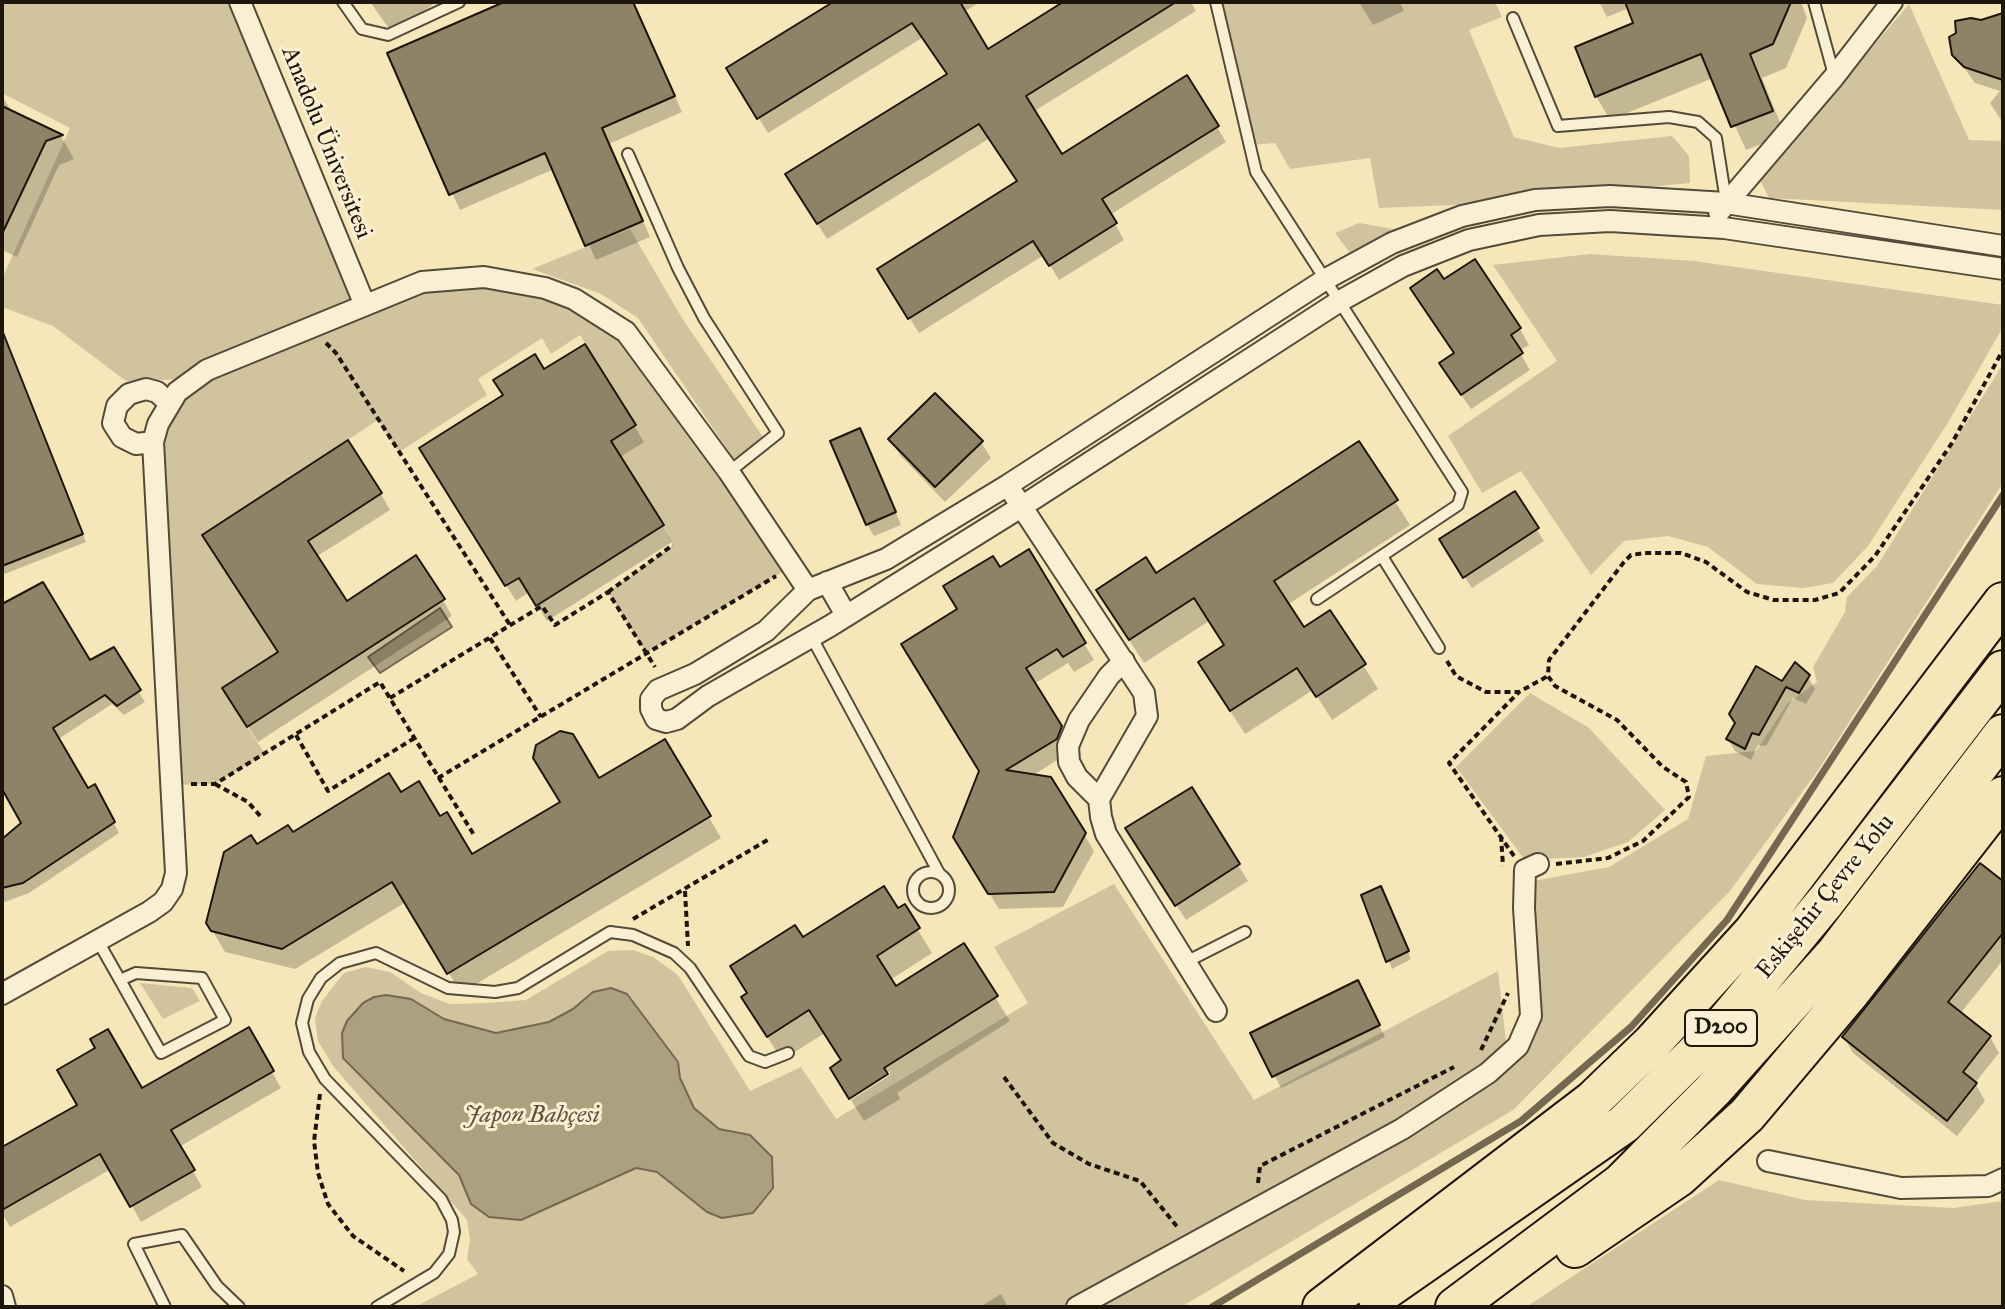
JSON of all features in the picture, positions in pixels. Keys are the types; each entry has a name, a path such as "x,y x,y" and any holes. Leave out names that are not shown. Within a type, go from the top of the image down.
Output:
{"highway":[{"path":"1322,1307 1593,1100 1652,1043 1753,932 2003,602"},
{"name":"Eskişehir Çevre Yolu","path":"1361,1307 1624,1124 1709,1040 1826,901 2003,670"},
{"name":"Eskişehir Çevre Yolu","path":"1455,1307 1621,1183 1713,1090 1835,954 2003,734"},
{"path":"1482,1307 1679,1177 1747,1115 1849,994 2003,796"}],"street":[{"name":"Anadolu Üniversitesi","path":"240,2 364,303"},
{"path":"1707,227 1834,77 1892,2"},
{"path":"2003,246 1726,203 1610,196 1535,200 1462,216 1406,237 1326,279 1008,485 886,559 818,586 766,631 695,674 666,687 651,699 651,709 656,719 666,722 677,719 708,696 1021,507 1340,301 1416,260 1469,240 1539,225 1610,221 1707,227 2003,269"},
{"path":"2,994 99,943 163,902 172,889 176,873 153,442 163,397 191,379 364,303 422,282 484,277 545,288 574,299 626,332 729,472 793,566 846,615"},
{"path":"153,442 136,444 122,437 113,423 117,406 129,394 146,389 163,397"},
{"path":"1008,485 1144,693 1147,716 1099,799"},
{"path":"792,606 811,636"},
{"path":"1124,661 1109,676 1079,720 1068,746 1069,762 1077,777 1099,799 1106,834 1216,1011"},
{"path":"1077,1307 1402,1129 1488,1073 1518,1046 1531,1016 1524,908 1531,867"},
{"path":"1768,1161 1901,1188 1988,1186 2003,1179"},
{"path":"2,1296 5,1307"}],"lane":[{"path":"343,2 362,29 388,35 459,2"},
{"path":"1216,2 1256,172 1462,492 1458,505 1383,558 1317,599"},
{"path":"1814,2 1834,77"},
{"path":"1513,18 1558,126 1669,117 1698,122 1716,138 1724,170 1726,203"},
{"path":"628,154 678,268 704,318 778,433 729,472"},
{"path":"1383,558 1439,648"},
{"path":"811,636 939,873"},
{"path":"377,1307 424,1280 443,1264 453,1243 448,1209 325,1079 309,1052 302,1023 313,988 340,963 376,953 448,988 495,992 518,988 610,932 654,941 690,968 749,1056 765,1062 788,1053"},
{"path":"1186,962 1245,932"},
{"path":"99,943 161,1053 225,1020 202,978 136,973 120,980"},
{"path":"165,1307 134,1244 182,1235 217,1286 239,1307"}],"path":[{"path":"309,327 336,353 510,625"},
{"path":"1548,676 1519,692 1449,763 1501,836 1531,867 1608,858 1643,841 1689,797 1686,782 1663,767 1617,720 1555,686 1548,676 1549,660 1631,555 1681,553 1706,562 1747,592 1774,600 1815,600 1839,593 1875,556 1952,443 2003,350"},
{"path":"390,698 542,606 555,625 608,592 673,545"},
{"path":"438,778 793,566"},
{"path":"608,592 666,687"},
{"path":"490,638 541,717"},
{"path":"1439,648 1456,676 1476,687 1486,692 1519,692"},
{"path":"172,785 215,784 380,682 474,835"},
{"path":"296,735 328,791 413,739"},
{"path":"215,784 248,802 262,818"},
{"path":"1501,836 1504,880"},
{"path":"610,932 771,838"},
{"path":"684,890 690,968"},
{"path":"1479,1055 1513,982"},
{"path":"1246,1192 1258,1184 1260,1166 1465,1062"},
{"path":"1004,1077 1053,1143 1089,1164 1140,1181 1183,1234"},
{"path":"325,1079 317,1109 314,1141 318,1173 328,1204 339,1221 369,1250 424,1280"}],"green space":[{"path":"2,2 240,2 364,303 484,277 601,314 793,566 646,653 608,592 673,545 611,441 636,425 580,335 551,354 542,338 478,379 487,395 399,452 378,420 203,535 278,652 222,688 265,754 215,784 172,785 153,442 189,379 126,381 53,326 2,307 2,279 70,128 2,93"},
{"path":"1216,2 1495,2 1502,17 1469,30 1514,137 1559,148 1672,136 1689,156 1690,183 1478,204 1379,208 1370,158 1290,169 1275,143 1249,145"},
{"path":"1909,4 1969,140 2003,141 2003,210 1769,198 1760,180"},
{"path":"1359,223 1396,231 1353,257 1335,233"},
{"path":"630,229 682,318 763,437 734,459 638,318 601,294 532,269"},
{"path":"1590,254 1694,261 2003,305 2003,327 1949,421 1868,546 1833,583 1803,588 1757,584 1708,547 1668,536 1624,541 1591,575 1521,471 1482,493 1448,436 1557,361 1493,265"},
{"name":"Japon Bahçesi","path":"2003,364 2003,483 1819,769 1730,891 1513,1110 1181,1307 415,1307 478,1274 467,1259 470,1239 467,1220 333,1066 318,1041 315,1018 322,1001 344,973 366,967 390,972 421,993 450,1004 486,1003 526,1000 608,951 633,950 653,957 678,975 750,1091 801,1067 836,1119 1028,1003 994,947 1114,884 1254,1100 1498,971 1509,1068 1526,1048 1540,1020 1533,881 1609,867 1688,819 1706,756 1756,751 1787,704 1817,682 1813,667 1845,612 1847,597 1877,566"},
{"path":"1530,693 1589,728 1665,810 1628,842 1584,857 1525,860 1456,767"},
{"path":"140,983 192,988 200,1001 163,1019"},
{"path":"1719,1180 1805,1200 1953,1208 2003,1201 2003,1307 1526,1307"}],"shaded area":[{"path":"440,608 452,627 380,673 368,657"},
{"path":"611,988 627,994 678,1062 680,1078 694,1108 719,1129 750,1135 772,1157 773,1188 753,1213 722,1218 707,1212 657,1172 636,1168 521,1220 489,1217 471,1204 459,1175 343,1058 342,1033 347,1021 363,1003 374,997 386,995 411,999 444,1019 496,1033 549,1022 573,1009 593,992"}],"building":[{"path":"504,2 633,2 675,96 602,128 643,221 585,246 545,153 449,195 387,53"},
{"path":"833,2 960,2 988,49 1063,2 1176,2 1026,96 1062,154 1187,75 1219,126 1102,199 1117,223 1049,266 1033,241 908,319 877,269 1017,181 979,124 817,224 785,174 947,74 912,23 757,119 726,68"},
{"path":"1625,2 1791,2 1773,44 1750,54 1773,111 1731,127 1701,54 1595,97 1575,47 1633,23"},
{"path":"2003,13 2003,80 1964,67 1952,55 1949,37 1956,33 1955,21 1981,20"},
{"path":"2,106 63,135 46,141 2,234"},
{"path":"1475,259 1521,328 1511,335 1523,353 1461,395 1439,363 1454,353 1410,288 1437,269 1444,279"},
{"path":"2,330 83,534 2,566"},
{"path":"585,344 636,425 611,441 664,525 536,606 519,578 505,586 419,448 503,395 493,380 535,354 544,369"},
{"path":"935,393 983,441 935,487 888,439"},
{"path":"860,428 896,512 866,525 830,441"},
{"path":"348,440 382,493 308,541 347,601 416,555 445,599 247,727 222,688 278,652 202,535"},
{"path":"1359,441 1398,500 1274,581 1304,627 1330,610 1366,664 1316,697 1297,668 1230,711 1198,662 1224,645 1194,598 1129,640 1096,590 1146,557 1156,573"},
{"path":"1515,491 1539,528 1463,578 1439,539"},
{"path":"1029,549 1086,643 1063,657 1057,649 1026,668 1062,726 1057,739 1006,770 1051,777 1086,833 1054,892 988,894 953,837 979,771 901,644 957,609 943,586 993,556 1000,567"},
{"path":"43,582 90,660 114,647 141,690 117,706 105,695 53,728 88,788 95,784 115,822 23,883 2,888 2,839 21,823 2,789 2,604"},
{"path":"1795,662 1810,675 1799,693 1786,687 1759,735 1752,733 1745,749 1726,739 1735,723 1729,714 1756,666 1782,681"},
{"path":"560,731 573,734 599,778 665,739 711,816 447,974 392,882 282,949 211,931 206,923 224,852 251,835 257,844 288,825 293,832 389,773 401,792 419,781 440,816 447,812 472,854 560,802 533,758 536,745"},
{"path":"1192,787 1240,864 1175,906 1125,828"},
{"path":"1980,863 2003,881 2003,933 1948,1002 1991,1036 1963,1072 1977,1083 1947,1121 1842,1037"},
{"path":"884,886 898,908 905,904 920,928 877,956 896,986 964,943 998,996 884,1068 888,1074 849,1099 830,1068 841,1060 809,1010 767,1037 741,997 747,993 730,966 795,925 803,937"},
{"path":"1381,886 1409,951 1386,962 1361,895"},
{"path":"1358,980 1380,1025 1272,1077 1250,1033"},
{"path":"249,1027 274,1071 171,1130 195,1170 130,1207 100,1154 2,1210 2,1147 77,1105 57,1070 95,1048 90,1039 108,1029 142,1088"}],"waterway":[{"path":"1212,1307 1521,1121 1631,1027 1727,920 2003,495"}]}
